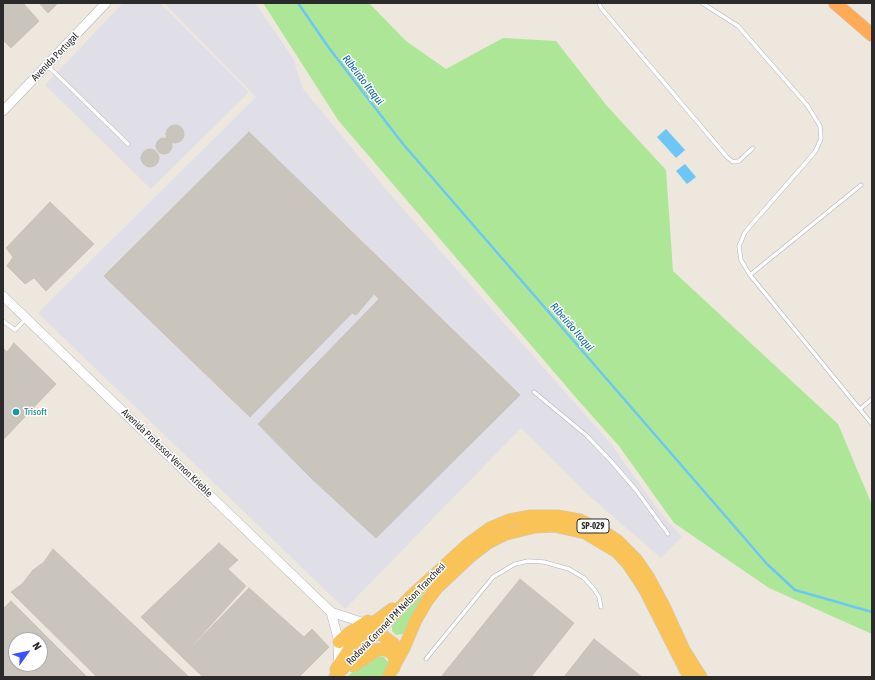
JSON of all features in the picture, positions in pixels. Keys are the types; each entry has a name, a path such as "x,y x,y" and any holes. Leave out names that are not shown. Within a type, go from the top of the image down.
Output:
{"highway":[{"path":"836,3 872,35"},
{"name":"Rodovia Coronel PM Nelson Tranchesi","path":"336,674 370,627 410,597 449,559 490,528 509,520 531,516 557,516 580,520 603,531 618,541 636,560 649,578 664,606 684,650 701,677"},
{"name":"Rodovia Coronel PM Nelson Tranchesi","path":"392,667 427,601 437,588 471,556 488,543 506,534 535,527 554,526 585,533 617,552 628,564 645,590 690,677"},
{"name":"SP-029","path":"628,564 646,606 682,677"},
{"name":"SP-029","path":"339,642 344,636 370,627 387,612 410,597"},
{"path":"370,627 394,644 397,652 392,667"},
{"path":"336,674 375,651 385,650 392,667"}],"street":[{"name":"Avenida Portugal","path":"3,111 106,3"},
{"name":"Avenida Professor Vernon Krieble","path":"3,296 331,612 370,627"},
{"path":"331,612 339,642 336,674"}],"lane":[{"path":"599,3 601,8 727,157 733,162 739,160 753,148"},
{"path":"702,3 738,26 807,105 820,126 821,139 815,152 745,232 739,246 741,260 750,275 872,424"},
{"path":"47,65 128,144"},
{"path":"750,275 861,185"},
{"path":"3,321 15,330 26,318"},
{"path":"534,392 586,435 612,461 636,490 668,534"},
{"path":"860,409 872,399"},
{"path":"426,659 493,577 515,564 528,561 544,562 569,569 584,578 594,589 600,597 601,607"}],"shaded area":[{"path":"123,3 160,3 249,92 151,189 45,85"},
{"path":"164,3 255,3 293,58 303,89 389,193 611,444 659,511 682,537 661,558 586,493 521,428 345,609 38,313 256,97"}],"green space":[{"path":"263,3 369,3 406,41 446,69 503,38 556,41 607,106 666,170 673,271 838,424 872,505 872,634 769,588 674,523 619,446 338,120"},
{"path":"427,588 403,634 396,635 392,631 392,625"},
{"path":"380,656 384,657 388,662 388,668 381,677 347,677 358,667"}],"water":[{"path":"666,129 685,150 676,158 657,137"},
{"path":"685,164 696,177 687,184 676,171"}],"building":[{"path":"3,3 23,3 39,21 11,48 3,40"},
{"path":"39,3 58,3 48,13"},
{"path":"175,125 181,128 184,134 181,140 175,143 169,140 166,134 169,128"},
{"path":"249,132 520,395 376,538 310,477 258,424 379,299 374,294 356,315 352,313 250,417 104,276"},
{"path":"164,138 170,140 172,146 170,152 164,154 158,152 156,146 158,140"},
{"path":"150,149 156,152 159,158 156,164 150,167 144,164 141,158 144,152"},
{"path":"50,202 94,244 46,291 34,278 25,284 7,266 13,257 6,248"},
{"name":"Trisoft","path":"14,343 56,384 3,440 3,348 7,352"},
{"path":"219,543 238,560 228,569 246,586 182,657 141,617"},
{"path":"53,549 188,676 97,677 11,592 22,584 33,570 44,562"},
{"path":"520,579 574,623 531,677 441,677"},
{"path":"249,588 304,637 312,629 329,647 299,677 203,677 182,657"},
{"path":"11,601 42,632 8,632 8,672 48,672 48,638 87,677 3,677 3,609"},
{"path":"594,639 642,677 564,677"}],"waterway":[{"name":"Ribeirão Itaqui","path":"298,3 329,48 403,144 767,564 795,590 872,612"}],"place":[{"name":"Trisoft","path":"16,412"}]}
